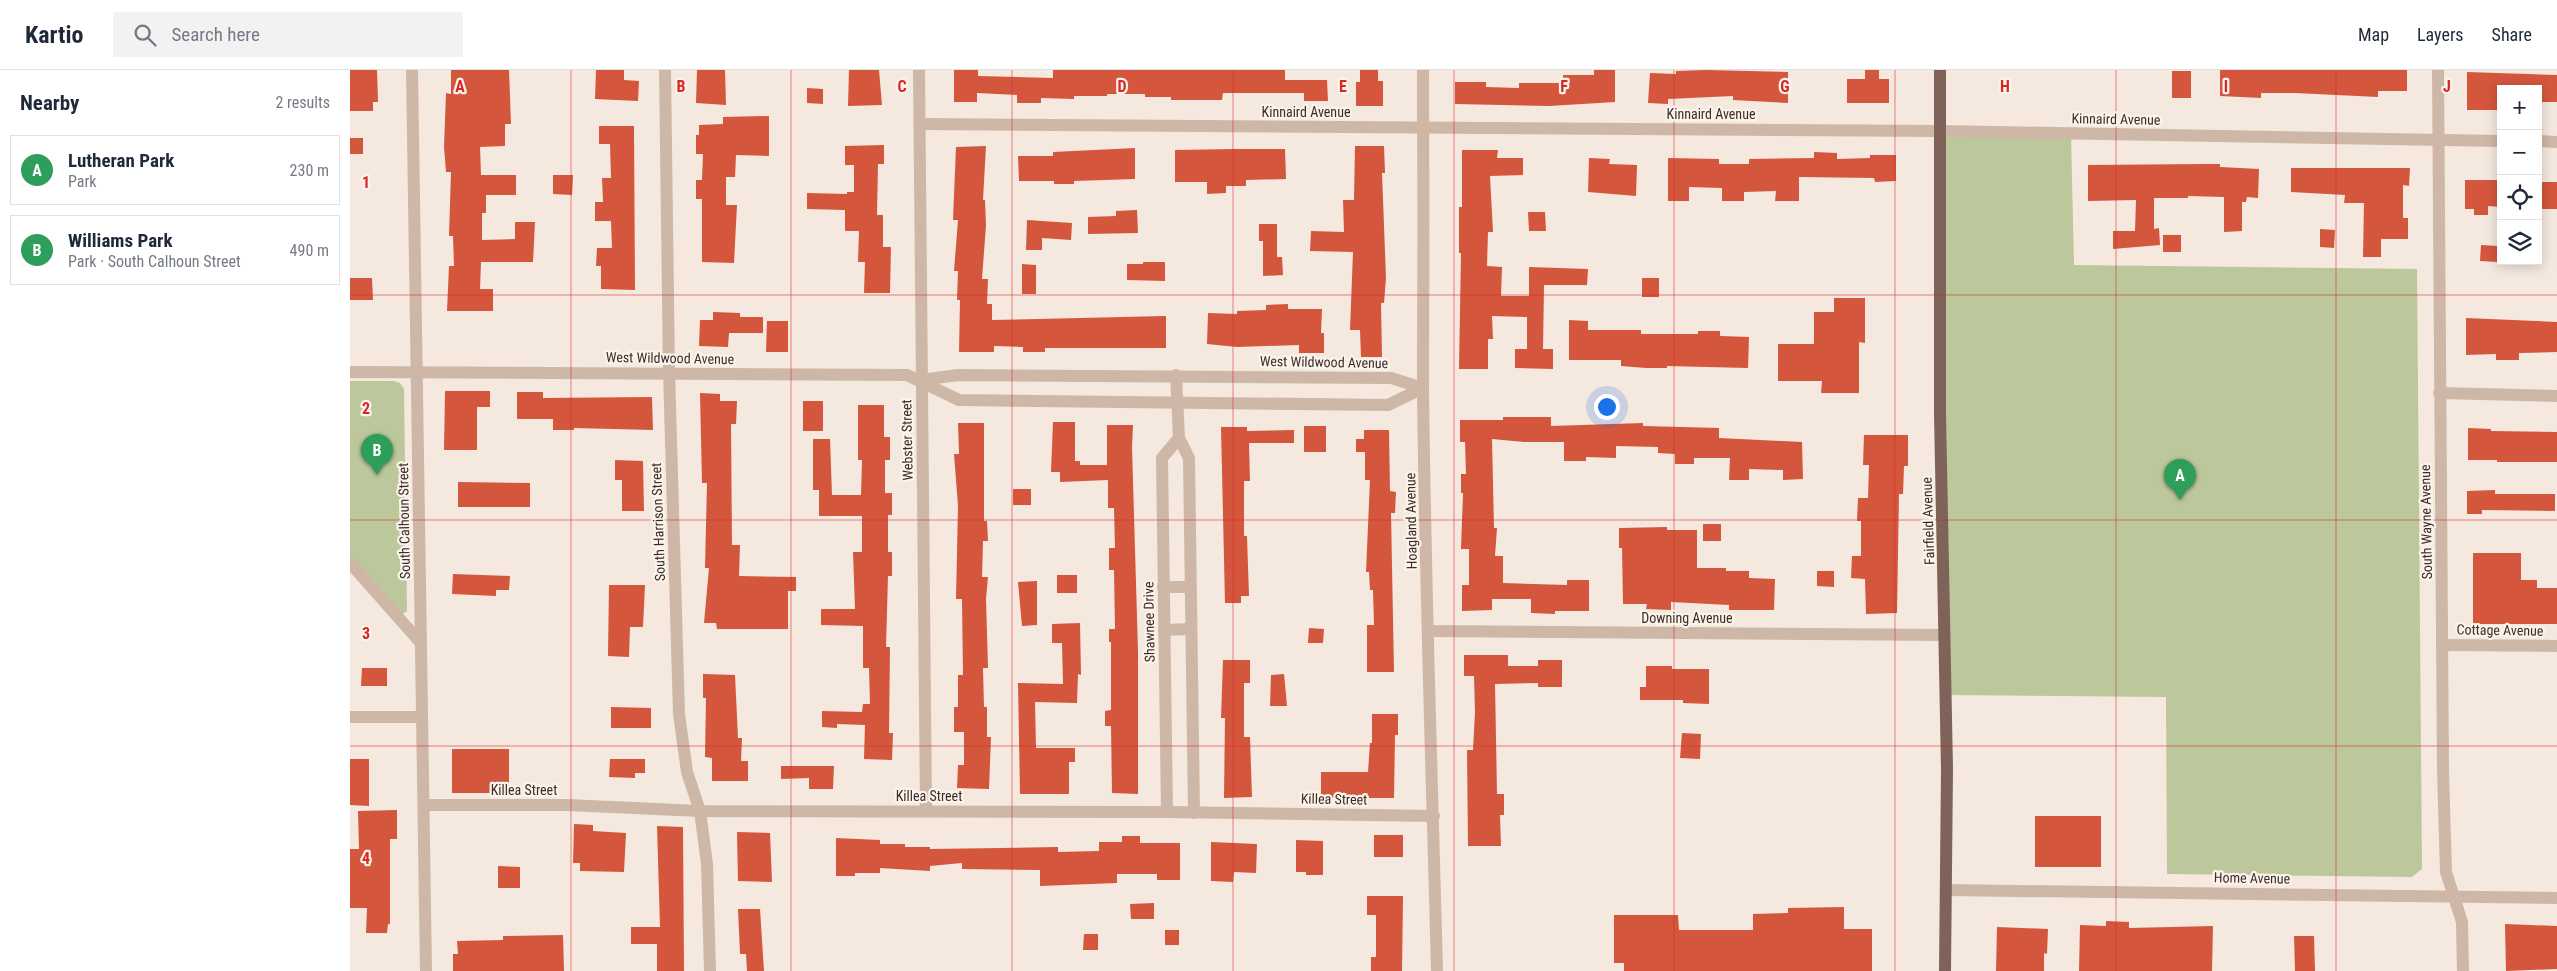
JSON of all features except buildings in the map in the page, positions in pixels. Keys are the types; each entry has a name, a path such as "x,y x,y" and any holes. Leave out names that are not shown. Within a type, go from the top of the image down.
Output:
{"main road":[{"name":"Fairfield Avenue","path":"1940,70 1940,414 1946,634 1945,971"}],"street":[{"name":"South Calhoun Street","path":"412,70 426,971"},
{"name":"South Harrison Street","path":"665,70 669,372 678,714 687,772 700,811 707,864 710,971"},
{"name":"Webster Street","path":"918,70 926,810"},
{"name":"Hoagland Avenue","path":"1423,70 1423,388 1434,816 1433,907 1437,971"},
{"name":"South Wayne Avenue","path":"2438,70 2439,393 2446,872 2462,922 2463,971"},
{"name":"Kinnaird Avenue","path":"920,124 1941,131 2497,140"},
{"path":"2542,141 2557,142"},
{"name":"West Wildwood Avenue","path":"350,372 669,372 907,375 921,380 959,400 1388,405 1423,388"},
{"name":"West Wildwood Avenue","path":"921,380 958,375 1176,374 1392,378 1423,388"},
{"path":"1176,374 1178,438 1189,458 1194,813"},
{"path":"2439,393 2557,396"},
{"name":"Shawnee Drive","path":"1167,812 1162,458 1178,438"},
{"path":"350,563 420,642"},
{"path":"1163,587 1190,588"},
{"path":"1164,630 1191,630"},
{"name":"Downing Avenue","path":"1428,631 1946,634"},
{"name":"Cottage Avenue","path":"2442,645 2557,646"},
{"path":"350,717 422,718"},
{"name":"Killea Street","path":"424,805 567,805 700,811 926,810 1434,816"},
{"name":"Home Avenue","path":"1946,890 2557,898"}],"green space":[{"path":"1941,131 2071,133 2074,265 2417,269 2422,869 2412,877 2167,874 2166,697 1946,695"},
{"path":"350,381 394,381 400,383 404,389 407,611 401,615 350,560"}],"place":[{"name":"Williams Park","path":"377,475"},
{"name":"Lutheran Park","path":"2180,500"}]}
